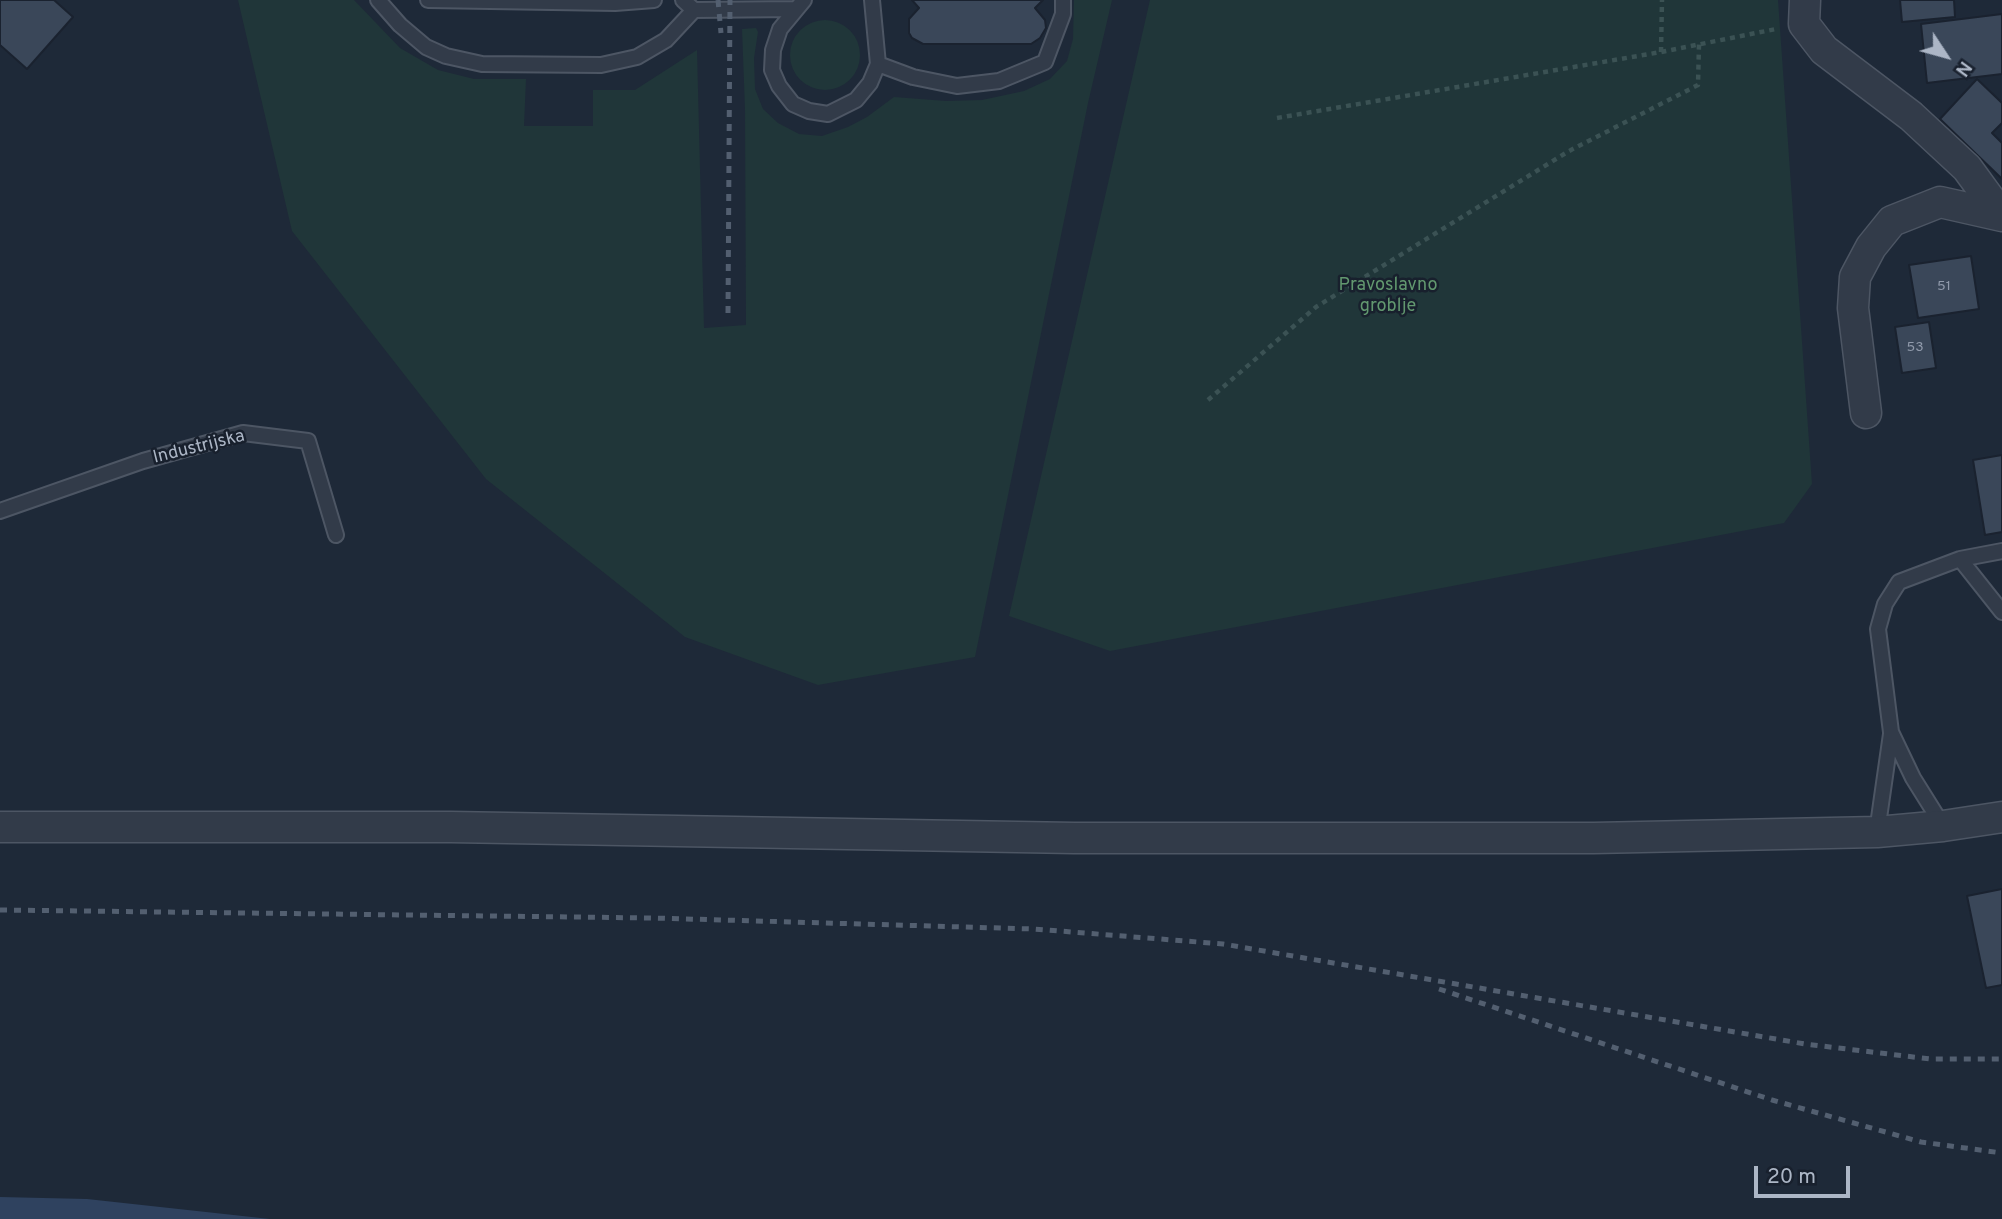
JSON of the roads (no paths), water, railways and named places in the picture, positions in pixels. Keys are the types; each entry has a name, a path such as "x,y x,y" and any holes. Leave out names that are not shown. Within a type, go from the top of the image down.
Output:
{"street":[{"path":"1805,12 1824,50 1911,116 1967,168 2002,216"},
{"path":"1866,413 1853,308 1854,277 1871,247 1892,221 1940,202 2002,216"},
{"path":"0,827 451,827 1115,838 1594,838 1877,832 2002,817"}],"lane":[{"path":"378,0 400,25 426,47 446,56 482,64 601,65 637,57 666,40 689,5 800,4"},
{"path":"428,0 654,0"},
{"path":"800,4 780,29 773,50 772,70 779,86 793,104 809,111 828,114 856,100 870,83 878,64 872,0"},
{"path":"878,64 913,77 957,86 999,81 1045,62 1063,14 1063,0"},
{"name":"Industrijska","path":"0,511 143,461 243,433 308,441 337,535"},
{"path":"1877,832 1891,732 1878,629 1885,604 1899,582 1960,559 2002,551"},
{"path":"1960,559 2002,612"},
{"path":"1891,732 1913,778 1943,826"}],"water":[{"path":"0,1197 87,1199 270,1219 0,1219"}],"railway":[{"path":"718,0 721,33"},
{"path":"728,313 730,0"},
{"path":"0,910 653,918 1034,929 1223,944 1805,1044 1930,1059 2002,1059"},
{"path":"1439,989 1772,1100 1921,1142 2002,1153"}],"park label":[{"name":"Pravoslavno groblje","path":"1388,296"}]}
